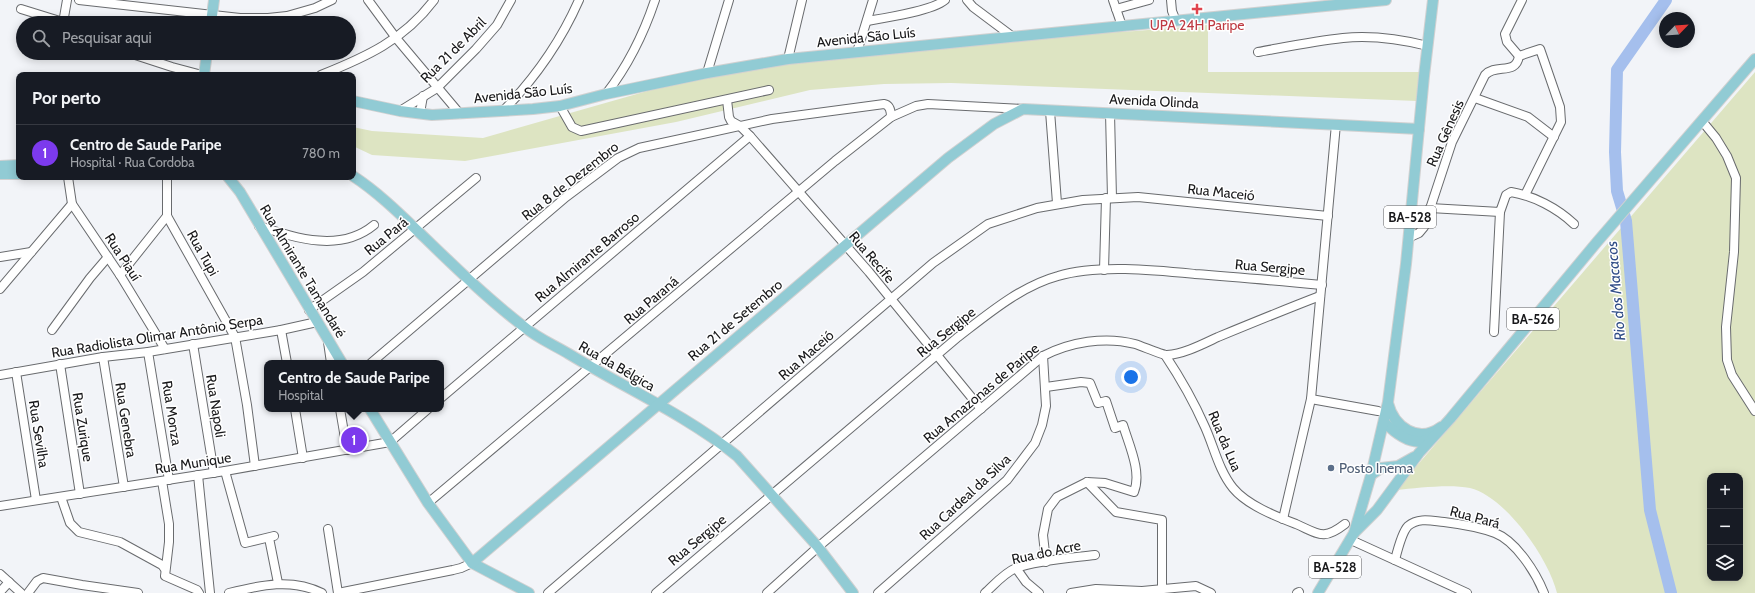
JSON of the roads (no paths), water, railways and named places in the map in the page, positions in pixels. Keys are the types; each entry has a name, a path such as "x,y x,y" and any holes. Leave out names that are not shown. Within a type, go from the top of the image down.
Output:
{"main road":[{"path":"212,16 214,0"},
{"path":"1330,7 1346,0"},
{"name":"Avenida São Luís","path":"356,102 400,111 432,115 560,106 606,94 707,73 788,59 1330,7 1386,0"},
{"name":"BA-528","path":"1318,593 1352,536 1372,475 1388,402 1408,238 1434,0"},
{"name":"BA-526","path":"1352,536 1377,510 1419,453 1450,419 1617,219 1755,59"},
{"path":"204,72 206,60"},
{"name":"Avenida Olinda","path":"1023,109 1419,129"},
{"name":"Rua 21 de Setembro","path":"472,563 657,404 970,140 994,124 1023,109"},
{"path":"0,166 16,165"},
{"path":"0,174 16,174"},
{"name":"Rua da Bélgica","path":"356,178 371,188 416,229 468,280 523,327 657,404 723,444 738,456 818,547 853,593"},
{"name":"Rua Almirante Tamandaré","path":"230,180 240,192 340,360"},
{"name":"Rua Almirante Tamandaré","path":"237,180 240,192"},
{"path":"1388,402 1394,418 1400,426 1414,433 1426,433 1433,431 1450,419"},
{"path":"372,412 428,503 472,563 529,593"},
{"path":"1384,422 1399,435 1419,441 1430,439 1440,430"},
{"name":"BA-526","path":"1372,475 1381,468 1405,463 1419,453"}],"street":[{"path":"64,16 67,0"},
{"path":"79,0 191,16"},
{"path":"287,16 315,8 332,0"},
{"path":"368,0 396,38 460,114"},
{"path":"329,72 359,60 396,38 425,12 434,0"},
{"name":"Rua 21 de Abril","path":"400,111 437,88 476,49 497,25 511,0"},
{"path":"504,110 516,98 539,68 568,25 579,0"},
{"path":"606,94 615,83 629,58 655,0"},
{"path":"707,73 729,0"},
{"path":"788,59 802,0"},
{"path":"857,52 873,0"},
{"path":"867,20 906,13 936,5 945,0"},
{"path":"967,0 972,7 1013,37"},
{"path":"1113,0 1122,26"},
{"path":"1116,9 1149,0"},
{"path":"1171,0 1172,11 1176,21"},
{"path":"1522,0 1505,34 1507,42 1519,56 1540,49 1561,115 1561,122 1525,194"},
{"path":"21,8 43,16"},
{"path":"1258,52 1343,38 1363,37 1403,40 1428,46"},
{"name":"Rua Gênesis","path":"1408,238 1422,230 1452,142 1487,72 1511,68 1517,64 1519,56"},
{"path":"151,60 191,72"},
{"path":"560,106 572,127 581,131 769,90"},
{"name":"Rua 21 de Abril","path":"420,113 423,96"},
{"path":"1475,98 1528,117 1554,137"},
{"name":"Rua Recife","path":"727,100 731,121 740,126 750,136 892,299 981,409"},
{"name":"Rua 8 de Dezembro","path":"375,360 566,197 624,154 639,148 772,119 884,104 887,104 890,108 891,117"},
{"name":"Avenida Olinda","path":"891,117 903,110 928,104 1023,109"},
{"path":"1050,111 1057,203"},
{"path":"1104,270 1109,198 1110,113"},
{"name":"Rua Paraná","path":"428,503 835,161 891,117"},
{"path":"1702,121 1716,138 1727,156 1736,178 1734,252 1726,328 1727,360 1732,375 1755,411"},
{"path":"1283,519 1310,399 1322,285 1336,124"},
{"name":"Rua Almirante Barroso","path":"444,395 750,136"},
{"name":"Rua Pará","path":"309,310 363,272 476,178"},
{"name":"Rua Piauí","path":"68,180 72,204 120,275 165,349"},
{"name":"Rua Tupi","path":"167,180 167,216 235,338 247,405 255,466"},
{"path":"1494,332 1500,212 1508,193 1525,194 1560,212 1574,224"},
{"name":"Rua Maceió","path":"548,593 933,263 988,224 1057,203 1138,197 1328,216"},
{"path":"0,289 72,204"},
{"path":"1430,208 1500,212"},
{"path":"120,275 167,216"},
{"path":"259,226 296,238 327,242 347,238 365,231 374,225"},
{"path":"0,257 31,252"},
{"path":"52,330 90,278 108,257"},
{"name":"Rua Sergipe","path":"656,593 976,323 1040,282 1059,275 1082,271 1146,269 1322,285"},
{"path":"1165,356 1194,348 1320,296"},
{"name":"Rua Radiolista Olimar Antônio Serpa","path":"0,374 103,357 148,352 235,338 317,322"},
{"path":"281,330 286,360"},
{"path":"328,340 331,360"},
{"name":"Rua Amazonas de Paripe","path":"767,593 818,547 1043,356 1071,345 1102,341 1119,341 1134,344 1165,356"},
{"name":"Rua Napoli","path":"193,344 214,473"},
{"name":"Rua Monza","path":"148,352 165,480 169,524 169,542 164,569"},
{"name":"Rua Cardeal da Silva","path":"878,593 1007,480 1021,464 1035,443 1042,425 1046,406 1043,356"},
{"name":"Rua da Lua","path":"1165,356 1192,398 1222,471 1230,485 1242,497 1271,514 1325,535 1331,534 1345,524"},
{"name":"Rua Genebra","path":"103,357 124,487"},
{"name":"Rua Zurique","path":"60,364 80,494"},
{"name":"Rua Sevilha","path":"16,372 36,500"},
{"path":"1046,387 1081,382 1090,383 1098,403 1106,401 1115,428 1123,425 1135,468 1136,486 1134,492 1106,483 1087,482 1057,497 1048,510 1043,535 1046,562"},
{"path":"1310,399 1378,411 1384,408 1388,402"},
{"path":"1378,411 1384,422"},
{"path":"295,412 303,458"},
{"path":"341,412 347,450"},
{"path":"390,442 425,412"},
{"name":"Rua Munique","path":"0,506 214,473 390,442"},
{"path":"225,471 245,543 271,537 278,583"},
{"path":"198,475 210,593"},
{"path":"1087,482 1116,512 1162,520 1162,589"},
{"path":"61,497 70,523 79,532 120,542 162,565 164,569 164,576 166,578 191,588 199,593"},
{"name":"Rua Pará","path":"1395,560 1405,530 1410,525 1424,520 1457,523 1496,533 1516,548 1533,569 1544,593"},
{"path":"328,529 338,593 453,570 472,563"},
{"path":"1352,536 1395,560 1467,593"},
{"name":"Rua do Acre","path":"985,593 1016,568 1095,555"},
{"path":"1016,568 1026,582 1039,593"},
{"path":"0,574 21,593"},
{"path":"28,593 36,581 44,578 138,593"},
{"path":"0,592 9,582"},
{"path":"229,593 278,583 303,585 322,593"},
{"path":"1071,593 1096,590 1142,591 1196,586 1211,593"}],"waterway":[{"name":"Rio dos Macacos","path":"1666,0 1617,70 1615,152 1617,191 1626,221 1650,510 1671,593"}],"place":[{"name":"UPA 24H Paripe","path":"1197,9"},
{"name":"Centro de Saude Paripe","path":"354,440"},
{"name":"Posto Inema","path":"1331,468"}]}
